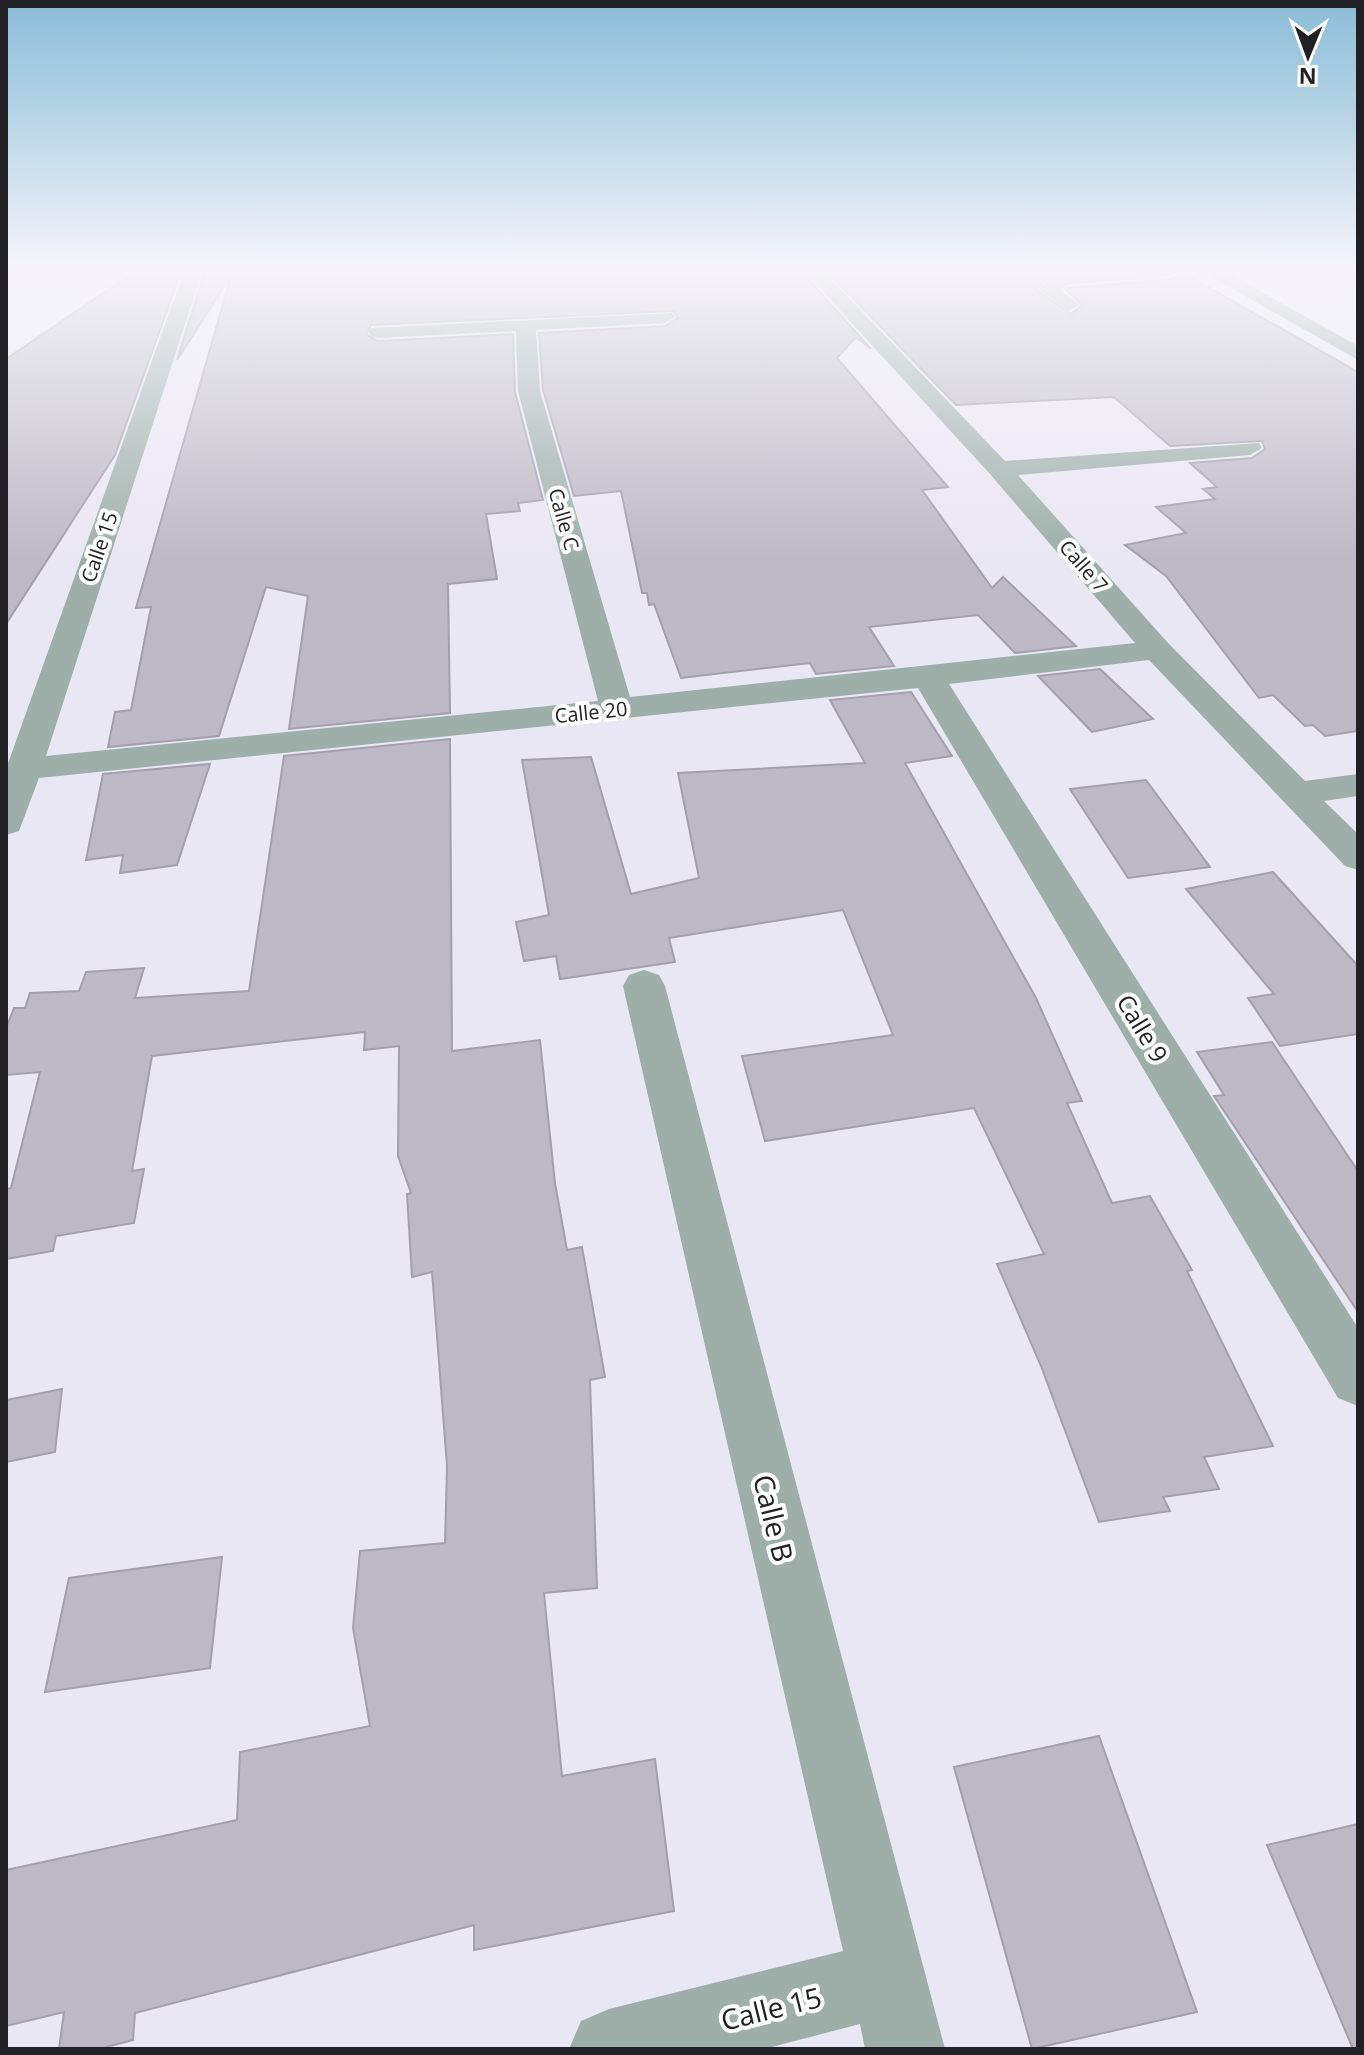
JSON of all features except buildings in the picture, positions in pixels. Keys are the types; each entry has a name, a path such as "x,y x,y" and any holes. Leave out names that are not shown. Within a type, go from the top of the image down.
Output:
{"street":[{"name":"Calle 15","path":"6,823 160,367"},
{"name":"Calle C","path":"528,367 529,391 617,709"},
{"name":"Calle 7","path":"903,367 999,469 1157,650 1358,857"},
{"path":"999,469 1250,448"},
{"name":"Calle 20","path":"24,769 928,677 1157,650"},
{"name":"Calle 9","path":"928,677 1358,1379"},
{"path":"1298,793 1358,785"},
{"name":"Calle B","path":"644,986 896,2014"},
{"name":"Calle 15","path":"609,2049 896,2014"}]}
